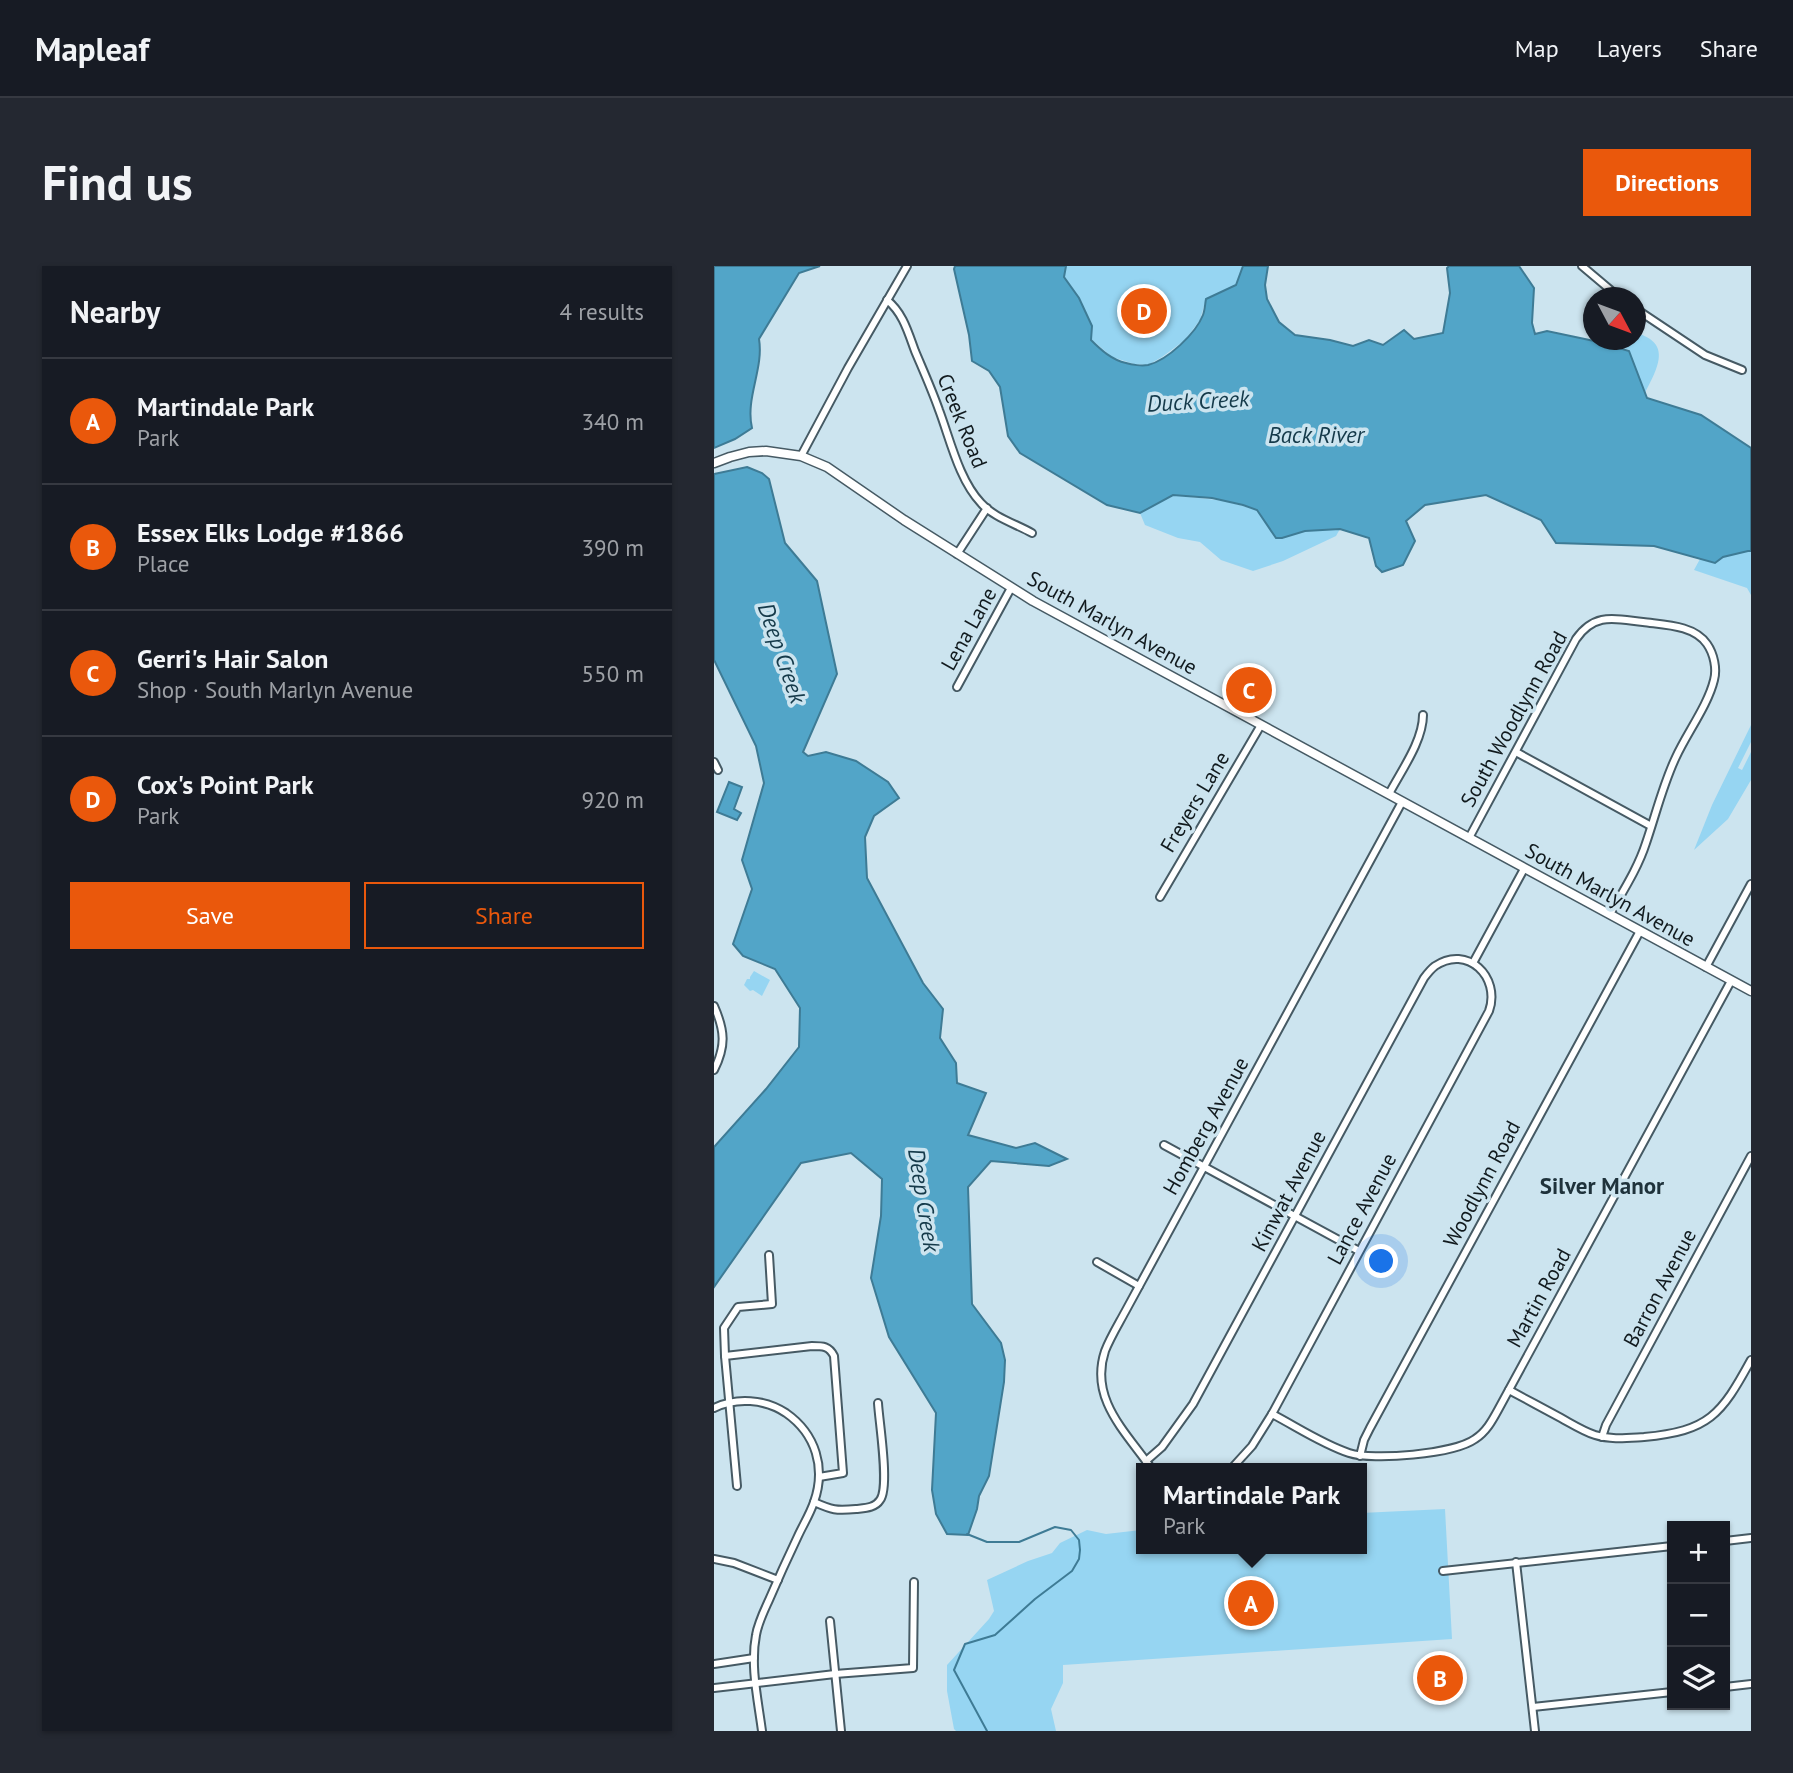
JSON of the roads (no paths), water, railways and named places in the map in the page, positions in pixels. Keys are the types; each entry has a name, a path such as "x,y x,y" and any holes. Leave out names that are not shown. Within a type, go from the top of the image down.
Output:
{"street":[{"path":"801,456 907,266"},
{"path":"1583,266 1607,287"},
{"name":"Creek Road","path":"887,300 901,315 960,468 976,498 987,508 1032,533"},
{"path":"1646,316 1706,355 1742,370"},
{"name":"South Marlyn Avenue","path":"714,463 749,452 782,452 801,456 827,467 957,554 1072,622 1751,992"},
{"path":"957,554 987,508"},
{"name":"Lena Lane","path":"957,687 1011,587"},
{"name":"South Woodlynn Road","path":"1469,838 1576,639 1587,626 1613,618 1683,628 1701,638 1711,651 1716,670 1713,685 1675,759 1651,826"},
{"path":"1389,794 1419,736 1423,715"},
{"name":"Freyers Lane","path":"1160,897 1261,725"},
{"path":"1516,752 1651,826 1639,862 1610,914"},
{"path":"714,762 718,770"},
{"name":"Homberg Avenue","path":"1146,1461 1105,1399 1100,1377 1105,1352 1402,802"},
{"path":"1473,963 1524,869"},
{"path":"1706,967 1751,884"},
{"name":"Woodlynn Road","path":"1360,1456 1374,1420 1640,931"},
{"name":"Kinwat Avenue","path":"1146,1461 1162,1447 1193,1404 1424,978 1435,966 1448,960 1473,963"},
{"name":"Lance Avenue","path":"1237,1463 1252,1446 1272,1414 1489,1011 1493,997 1490,981 1473,963"},
{"name":"Martin Road","path":"1272,1414 1331,1445 1360,1456 1379,1457 1450,1449 1467,1444 1487,1428 1731,981"},
{"path":"714,1006 721,1024 723,1042 714,1070"},
{"path":"1164,1145 1359,1251"},
{"name":"Barron Avenue","path":"1602,1437 1605,1425 1751,1156"},
{"path":"737,1486 724,1328 738,1307 772,1304 769,1255"},
{"path":"1097,1262 1139,1286"},
{"path":"725,1356 812,1346 824,1346 832,1351 843,1473 819,1477"},
{"path":"1509,1390 1587,1432 1602,1437 1620,1439 1662,1435 1698,1425 1714,1414 1723,1406 1751,1360"},
{"path":"714,1408 729,1403 760,1402 770,1405 789,1416 806,1432 819,1461 814,1502 758,1625 754,1658 762,1731"},
{"path":"814,1502 842,1511 871,1507 882,1498 885,1485 878,1404"},
{"path":"1730,1540 1751,1538"},
{"path":"1443,1571 1667,1547"},
{"path":"714,1559 734,1563 778,1580"},
{"path":"1516,1562 1535,1731"},
{"path":"714,1688 913,1668 914,1582"},
{"path":"831,1621 841,1731"},
{"path":"714,1664 754,1658"},
{"path":"1730,1686 1751,1684"},
{"path":"1532,1707 1667,1693"}],"water":[{"path":"714,266 820,266 799,273 759,339 759,361 750,417 752,428 714,448"},
{"name":"Back River","path":"955,266 1066,266 1064,277 1079,298 1092,326 1091,340 1116,360 1148,365 1164,358 1180,345 1199,322 1204,313 1206,299 1236,285 1243,266 1268,266 1265,285 1267,299 1279,322 1295,335 1353,346 1369,340 1383,345 1404,330 1414,339 1443,333 1450,293 1449,266 1519,266 1534,288 1532,323 1535,334 1547,331 1583,339 1583,350 1629,351 1647,398 1701,415 1751,448 1751,551 1723,557 1715,563 1654,546 1556,543 1541,520 1486,495 1425,505 1406,521 1415,541 1403,565 1382,572 1376,566 1369,538 1340,529 1305,531 1276,538 1257,510 1243,505 1212,498 1173,495 1140,513 1107,505 1020,453 1008,436 1000,387 989,371 972,361"},
{"path":"747,467 769,479 785,543 817,581 837,674 803,752 808,756 826,752 856,761 888,782 899,798 874,816 865,837 867,878 923,983 943,1009 940,1038 956,1063 957,1083 986,1093 968,1135 1016,1148 1035,1143 1067,1159 1049,1166 991,1161 968,1187 972,1304 1001,1343 1005,1360 989,1476 979,1496 968,1535 947,1534 936,1514 932,1490 936,1413 889,1337 871,1278 881,1216 882,1179 851,1153 801,1163 714,1287 714,1147 799,1047 800,1008 775,969 743,956 733,944 752,889 742,860 764,783 756,746 714,660 714,474"},
{"path":"729,782 742,787 734,809 741,813 737,820 717,812"}],"waterway":[{"name":"Deep Creek","path":"967,1534 987,1542 1019,1542 1055,1527 1071,1530 1079,1540 1079,1559 1072,1571 1035,1599 995,1635 965,1644 954,1670 987,1731"}],"place":[{"name":"Cox's Point Park","path":"1144,311"},
{"name":"Gerri's Hair Salon","path":"1249,690"},
{"name":"Martindale Park","path":"1251,1603"},
{"name":"Essex Elks Lodge #1866","path":"1440,1678"}],"district":[{"name":"Silver Manor","path":"1602,1186"}],"water label":[{"name":"Duck Creek","path":"1198,401"}]}
